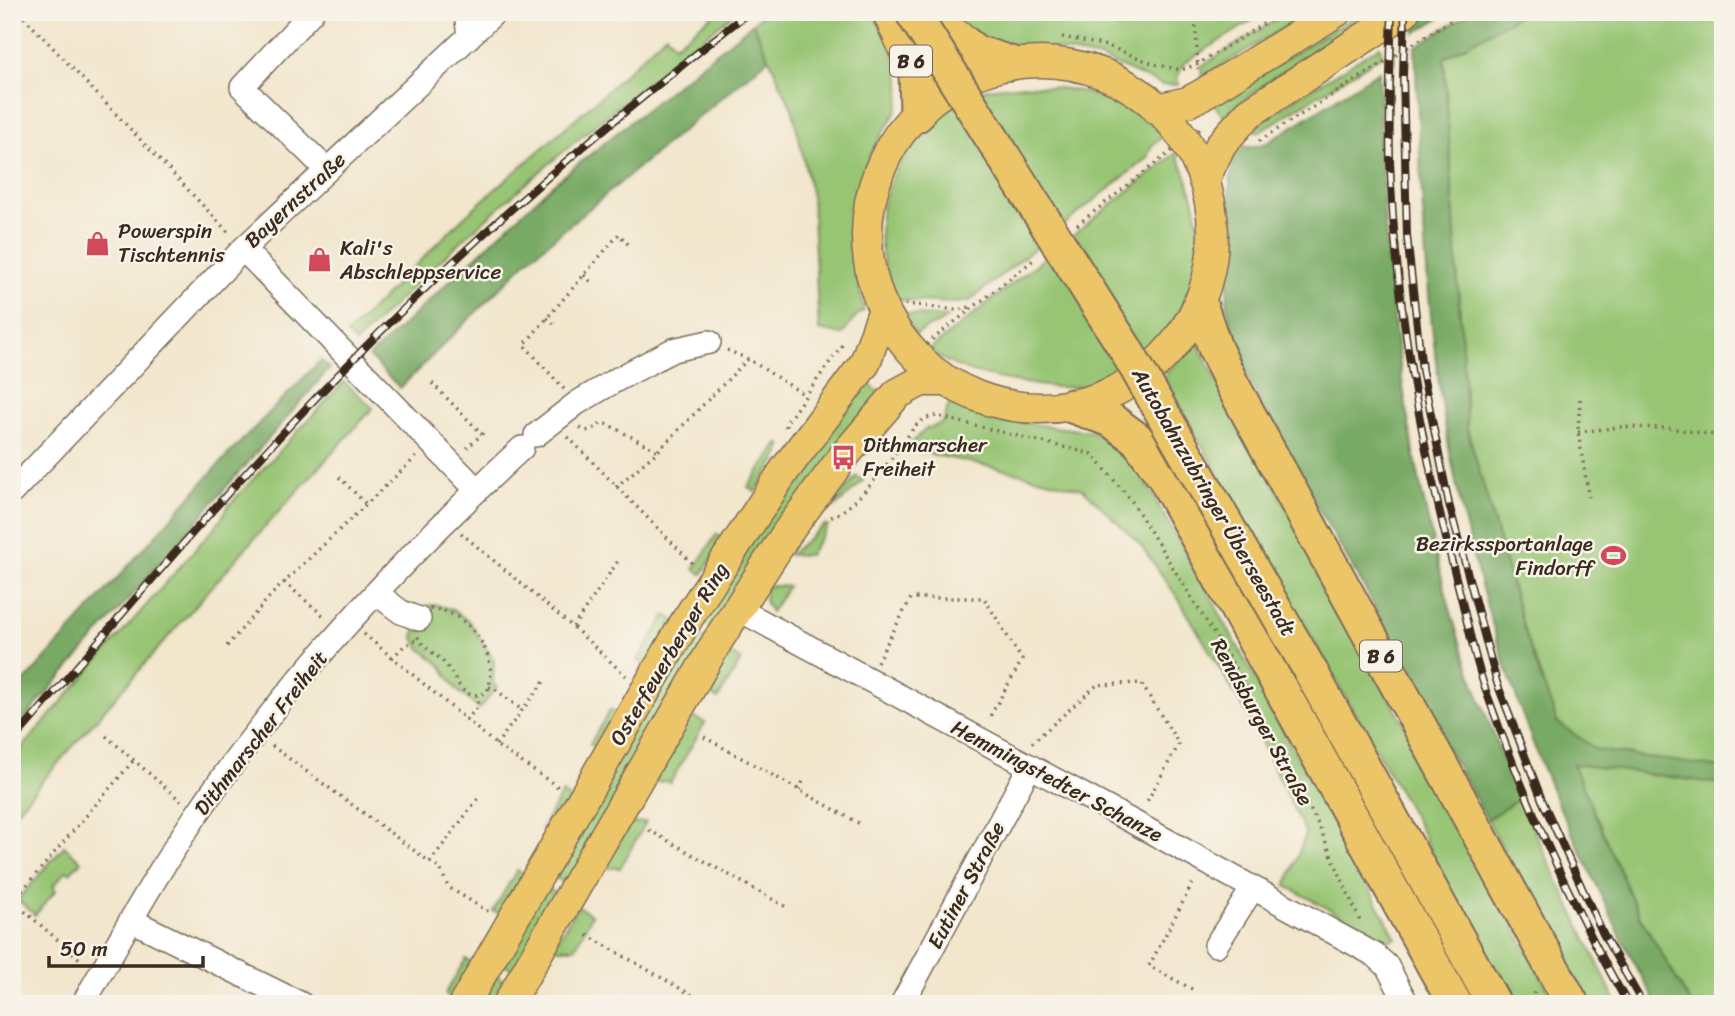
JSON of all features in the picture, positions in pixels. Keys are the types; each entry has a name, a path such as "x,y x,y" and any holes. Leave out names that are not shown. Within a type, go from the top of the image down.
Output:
{"highway":[{"name":"B 6","path":"889,12 916,71 917,115"},
{"name":"Autobahnzubringer Überseestadt","path":"912,12 1125,348 1311,672 1494,1004"},
{"name":"B 6","path":"933,12 944,27 976,52 1010,63"},
{"name":"B 6","path":"1200,304 1215,348 1232,384 1572,1004"},
{"path":"1072,406 1111,420 1137,439 1164,477 1455,1004"}],"main road":[{"path":"1157,108 1188,102 1336,12"},
{"path":"1204,180 1221,144 1249,113 1404,12"},
{"path":"1010,63 1046,63 1087,69 1125,85 1194,134 1213,221 1211,264 1200,304 1184,333 1160,361 1133,383 1089,403 1072,406 1014,402 984,395 947,381 912,355 883,312 868,262 867,221 875,182 892,146 917,115 957,84 985,70 1010,63"},
{"name":"Osterfeuerberger Ring","path":"464,1004 686,621 784,471 865,363 883,312"},
{"name":"Osterfeuerberger Ring","path":"513,994 738,609 811,500 843,457 897,394 921,381 947,381"},
{"path":"486,965 513,994"}],"street":[{"path":"312,12 242,87 327,170"},
{"path":"466,12 469,37"},
{"name":"Bayernstraße","path":"12,492 243,248 495,12"},
{"path":"243,248 477,490"},
{"name":"Dithmarscher Freiheit","path":"83,1004 196,814 256,734 345,626 376,593 477,490 529,441 569,409 673,350 709,342"},
{"path":"376,593 419,629"},
{"name":"Hemmingstedter Schanze","path":"738,609 1375,955"},
{"name":"Eutiner Straße","path":"902,1004 1022,762"},
{"path":"1216,945 1253,888"},
{"path":"131,920 301,1004"},
{"path":"1375,955 1387,967 1407,1004"}],"path":[{"path":"19,12 243,248"},
{"path":"1195,12 1198,64"},
{"path":"1062,37 1108,46 1154,64 1181,70 1198,64 1283,12"},
{"path":"1261,140 1464,12"},
{"path":"628,244 619,234 524,345 584,431 591,431 602,423 659,451"},
{"path":"584,275 593,284"},
{"path":"547,317 556,326"},
{"path":"709,342 748,359 806,395"},
{"path":"786,423 842,345"},
{"path":"616,487 659,451 748,359"},
{"path":"432,383 482,434 461,454"},
{"path":"1580,399 1578,432 1589,497"},
{"name":"Rendsburger Straße","path":"905,440 916,425 926,418 936,416 1092,454 1131,500 1239,674 1318,824 1375,955"},
{"path":"1578,432 1668,428 1723,436"},
{"path":"840,514 869,486 905,440 896,433"},
{"path":"570,438 693,564"},
{"path":"227,646 284,582 419,454"},
{"path":"339,477 366,504"},
{"path":"446,520 573,627 626,676"},
{"path":"573,627 618,561"},
{"path":"284,582 392,659 496,745 561,789"},
{"path":"867,679 911,598 984,598 1022,660 978,738"},
{"path":"392,659 419,629 424,612 440,609 464,621 489,657 492,669 486,692 478,696 470,695 460,688 445,664 423,646 419,629"},
{"path":"496,745 545,680"},
{"path":"1022,762 1097,685 1141,683 1179,744 1135,823"},
{"path":"489,687 522,710"},
{"path":"466,720 477,708 478,696"},
{"path":"256,734 441,870 449,887 490,913"},
{"path":"106,736 196,814"},
{"path":"704,737 862,825"},
{"path":"99,975 13,901 134,760"},
{"path":"799,790 804,779"},
{"path":"430,862 480,796"},
{"path":"649,830 788,908"},
{"path":"1192,989 1149,966 1205,861"},
{"path":"587,935 704,1002"}],"green space":[{"path":"717,12 736,12 540,171 446,255 356,343 347,334 466,215 608,90 666,34 675,45"},
{"path":"765,12 871,12 884,33 898,66 898,107 868,160 852,216 851,248 864,311 858,314 842,335 819,330 812,197 793,111 753,23"},
{"path":"947,12 1266,12 1184,63 1177,78 1179,85 1162,85 1100,58 1053,49 989,43"},
{"path":"1289,12 1310,12 1202,77 1201,67 1206,63"},
{"path":"1362,12 1379,12 1269,81 1223,116 1213,103"},
{"path":"1435,12 1449,12 1415,33 1415,24"},
{"path":"1471,12 1524,12 1444,58 1467,428 1526,636 1557,722 1597,750 1723,768 1723,784 1573,764 1639,915 1691,1004 1657,1004 1620,934 1557,801 1532,741 1503,658 1457,489 1441,397 1429,298 1415,47"},
{"name":"Bezirkssportanlage Findorff","path":"1524,12 1723,12 1723,1004 1691,1004 1639,915 1572,763 1526,636 1467,428 1444,58"},
{"path":"753,23 769,58 528,260 400,388 369,357 551,186"},
{"path":"1380,46 1382,55 1259,132 1252,129 1294,100"},
{"path":"1379,71 1380,138 1389,273 1396,340 1418,473 1456,630 1519,799 1487,819 1418,697 1368,594 1286,453 1235,353 1227,305 1231,232 1229,190 1234,153 1240,146 1251,147 1267,143"},
{"path":"1022,85 1066,89 1108,99 1138,113 1164,136 1152,145 1147,158 969,301 955,303 894,300 883,259 880,227 885,197 903,159 930,125 962,99 980,91"},
{"path":"1176,153 1195,205 1198,256 1184,303 1170,327 1135,364 1103,382 1079,387 1056,387 977,373 947,362 929,350"},
{"path":"900,314 947,317 916,335"},
{"path":"1196,341 1556,1004 1511,1004 1458,909 1417,822 1163,377"},
{"path":"321,360 330,368 12,733 12,696 223,460"},
{"path":"863,379 881,394 718,632 696,618"},
{"path":"344,382 373,408 244,550 12,816 12,759 220,521 228,506"},
{"path":"949,403 1008,421 1093,432 1112,439 1128,452 1214,603 1396,938 1388,941 1286,886 1306,834 1251,721 1180,601 1140,544 1083,489 906,449 925,429 943,423"},
{"path":"779,443 780,454 755,492 748,487"},
{"path":"857,476 863,481 834,508 832,506"},
{"path":"824,525 828,526 809,555 789,555"},
{"path":"717,534 724,539 702,574 694,569"},
{"path":"766,586 788,586 771,612 765,601"},
{"path":"429,605 453,610 469,621 494,660 493,684 497,687 479,709 456,689 441,665 421,649 414,639 417,612"},
{"path":"666,615 674,620 646,666 638,661"},
{"path":"689,629 711,642 569,886 547,873"},
{"path":"725,651 741,660 718,699 708,693 705,684"},
{"path":"610,710 618,714 598,749 590,744"},
{"path":"694,717 705,723 670,783 648,783 685,719"},
{"path":"562,793 570,798 550,832 542,828"},
{"path":"1519,799 1617,1004 1588,1004 1487,819"},
{"path":"646,822 620,868 599,868 624,824"},
{"path":"64,846 81,861 70,873 66,871 53,886 56,890 35,915 18,900"},
{"path":"517,870 525,875 501,915 493,911"},
{"path":"540,884 563,897 518,973 496,960"},
{"path":"577,906 592,915 575,948 553,948"},
{"path":"466,959 474,964 453,999 445,994"},
{"path":"495,976 506,984 501,1004 471,1004"}],"railway":[{"path":"12,742 213,510 386,326 537,186 749,12"},
{"path":"1392,12 1390,160 1397,266 1411,371 1443,526 1477,663 1501,731 1568,890 1628,1004"},
{"path":"1405,12 1403,75 1407,236 1422,370 1449,504 1497,683 1542,800 1603,934 1643,1004"}],"place":[{"name":"Powerspin Tischtennis","path":"98,243"},
{"name":"Kali's Abschleppservice","path":"320,260"},
{"name":"Dithmarscher Freiheit","path":"843,457"},
{"name":"Bezirkssportanlage Findorff","path":"1613,556"}]}
